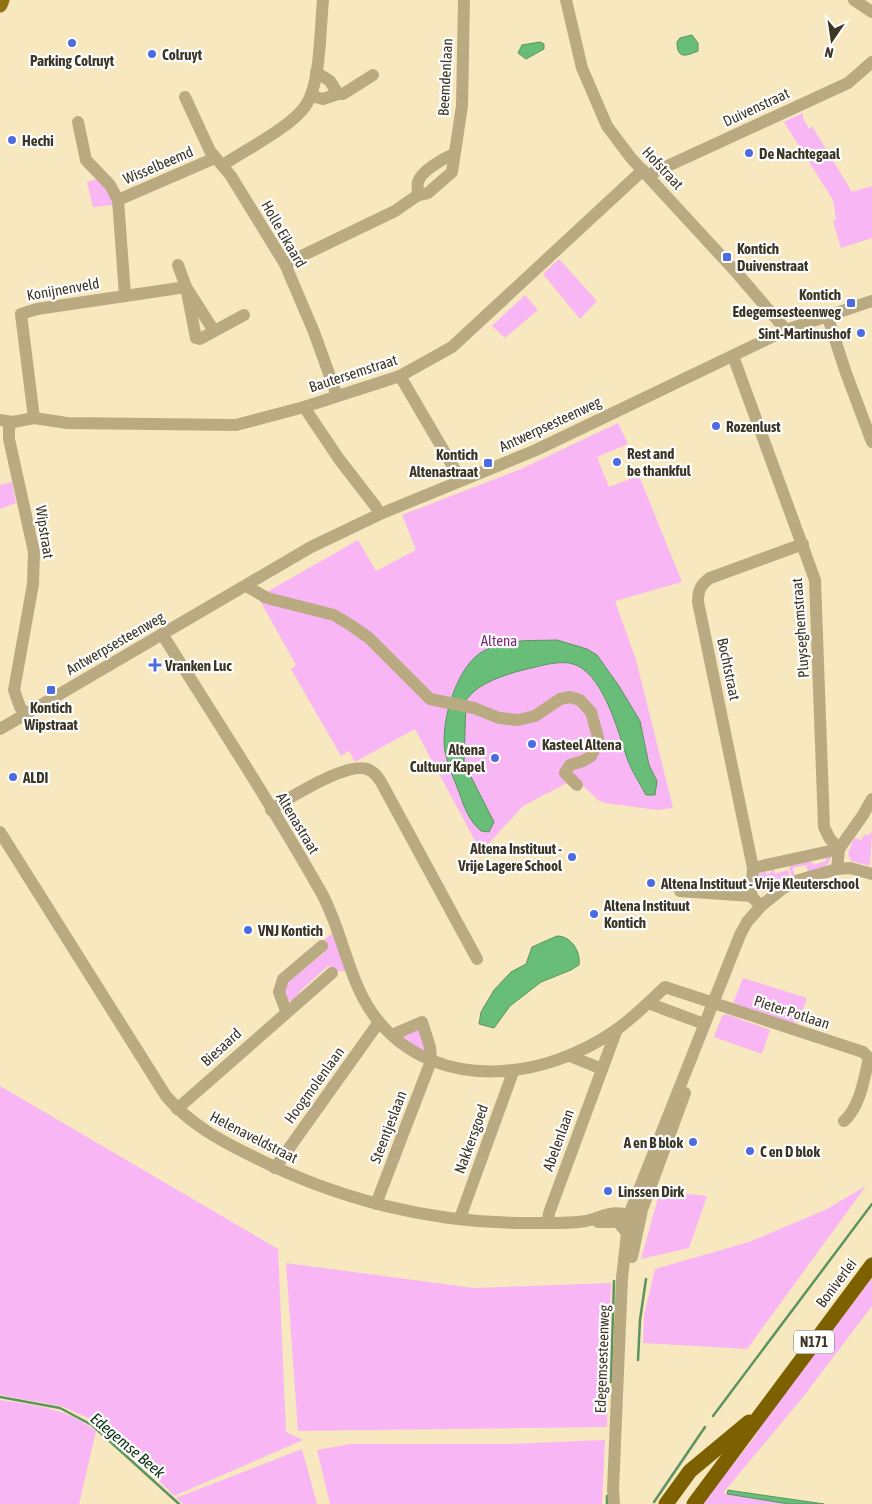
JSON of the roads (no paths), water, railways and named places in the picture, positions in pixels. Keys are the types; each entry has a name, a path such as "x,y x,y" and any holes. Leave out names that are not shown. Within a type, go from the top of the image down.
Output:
{"highway":[{"name":"Boniverlei","path":"694,1504 756,1418 872,1265"},
{"name":"Boniverlei","path":"666,1504 690,1471 756,1418"}],"main road":[{"path":"0,4 2,0"}],"street":[{"path":"323,0 316,72 310,96 323,100 343,94 373,75"},
{"name":"Beemdenlaan","path":"285,264 395,211 418,195 430,192 450,174 453,168 462,106 464,0"},
{"name":"Hofstraat","path":"566,0 582,68 607,126 631,158 786,330"},
{"path":"854,0 872,12"},
{"name":"Duivenstraat","path":"645,173 848,83 872,62"},
{"path":"316,72 330,81 338,94"},
{"name":"Wisselbeemd","path":"125,295 118,200 219,161 291,121 302,110 310,96"},
{"name":"Holle Eikaard","path":"185,97 219,161 285,264 314,332 337,396"},
{"path":"78,122 86,160 110,185 118,200"},
{"name":"Bautersemstraat","path":"6,421 34,418 66,423 225,426 248,422 304,406 400,376 452,346 645,173"},
{"path":"178,265 186,287 194,335 200,339 244,315"},
{"path":"186,287 214,331"},
{"name":"Konijnenveld","path":"34,418 21,314 125,295 186,287"},
{"name":"Antwerpsesteenweg","path":"0,729 22,711 162,634 311,547 371,518 536,450 786,330 827,314 872,301"},
{"path":"827,314 846,373 871,438"},
{"name":"Pluyseghemstraat","path":"733,356 813,573 816,590 824,827 830,839 839,848"},
{"path":"400,376 458,475"},
{"path":"304,406 339,459 376,507"},
{"name":"Wipstraat","path":"6,421 9,427 9,439 34,552 33,584 14,690 22,711"},
{"name":"Bochtstraat","path":"753,868 698,602 698,592 700,586 710,578 803,544"},
{"path":"246,586 267,598 334,615 352,626 369,638 430,699 465,706 499,718 518,720 535,716 565,697 575,697 585,703 591,712 598,737 591,756 584,762 570,765 565,773 577,785"},
{"name":"Altenastraat","path":"162,634 322,894 357,981 379,1022 404,1045 431,1061 467,1071 513,1072 570,1056 617,1030 665,987 712,1003"},
{"path":"271,810 322,779 361,768 373,772 381,782 477,958"},
{"path":"872,799 839,848 837,869 850,868 872,874"},
{"name":"Helenaveldstraat","path":"0,832 166,1096 197,1126 212,1136 275,1168 323,1188 413,1213 502,1222 618,1222 632,1233"},
{"path":"751,896 753,868 839,848"},
{"name":"Edegemsesteenweg","path":"629,1215 741,931 761,906 782,889 799,880 837,869"},
{"path":"679,885 680,891 751,896 761,906"},
{"path":"286,1011 279,992 283,979 322,946"},
{"name":"Biesaard","path":"177,1108 286,1011 332,973"},
{"path":"648,1003 704,1024"},
{"name":"Pieter Potlaan","path":"712,1003 869,1062 852,1114 844,1121"},
{"name":"Hoogmolenlaan","path":"275,1168 379,1022"},
{"path":"392,1035 422,1022 430,1048 431,1061"},
{"name":"Abelenlaan","path":"548,1222 549,1212 617,1030"},
{"name":"Edegemsesteenweg","path":"614,1504 613,1480 627,1265 632,1233 688,1085 692,1054"},
{"path":"570,1056 602,1069"},
{"name":"Steentjeslaan","path":"376,1204 431,1061"},
{"name":"Nakkersgoed","path":"460,1218 513,1072"},
{"name":"Helenaveldstraat","path":"586,1221 616,1212 629,1215"},
{"path":"629,1215 634,1220 632,1233"},
{"name":"Edegemsesteenweg","path":"621,1504 627,1265"}],"waterway":[{"path":"713,1416 872,1204"},
{"path":"638,1360 640,1320 646,1279"},
{"path":"611,1382 614,1281"},
{"name":"Edegemse Beek","path":"0,1397 60,1408 92,1425 179,1504"},
{"path":"654,1502 705,1427"},
{"path":"607,1496 607,1504"}],"place":[{"name":"Parking Colruyt","path":"72,43"},
{"name":"Colruyt","path":"152,54"},
{"name":"Hechi","path":"12,140"},
{"name":"De Nachtegaal","path":"749,153"},
{"name":"Kontich Duivenstraat","path":"727,257"},
{"name":"Kontich Edegemsesteenweg","path":"851,303"},
{"name":"Sint-Martinushof","path":"861,333"},
{"name":"Rozenlust","path":"716,426"},
{"name":"Rest and be thankful","path":"617,462"},
{"name":"Kontich Altenastraat","path":"488,463"},
{"name":"Vranken Luc","path":"155,665"},
{"name":"Kontich Wipstraat","path":"51,690"},
{"name":"Kasteel Altena","path":"532,744"},
{"name":"Altena Cultuur Kapel","path":"495,758"},
{"name":"ALDI","path":"13,777"},
{"name":"Altena Instituut - Vrije Lagere School","path":"572,857"},
{"name":"Altena Instituut - Vrije Kleuterschool","path":"651,883"},
{"name":"Altena Instituut Kontich","path":"594,914"},
{"name":"VNJ Kontich","path":"248,930"},
{"name":"A en B blok","path":"693,1142"},
{"name":"C en D blok","path":"750,1151"},
{"name":"Linssen Dirk","path":"608,1191"}],"park label":[{"name":"Altena","path":"499,640"}]}
